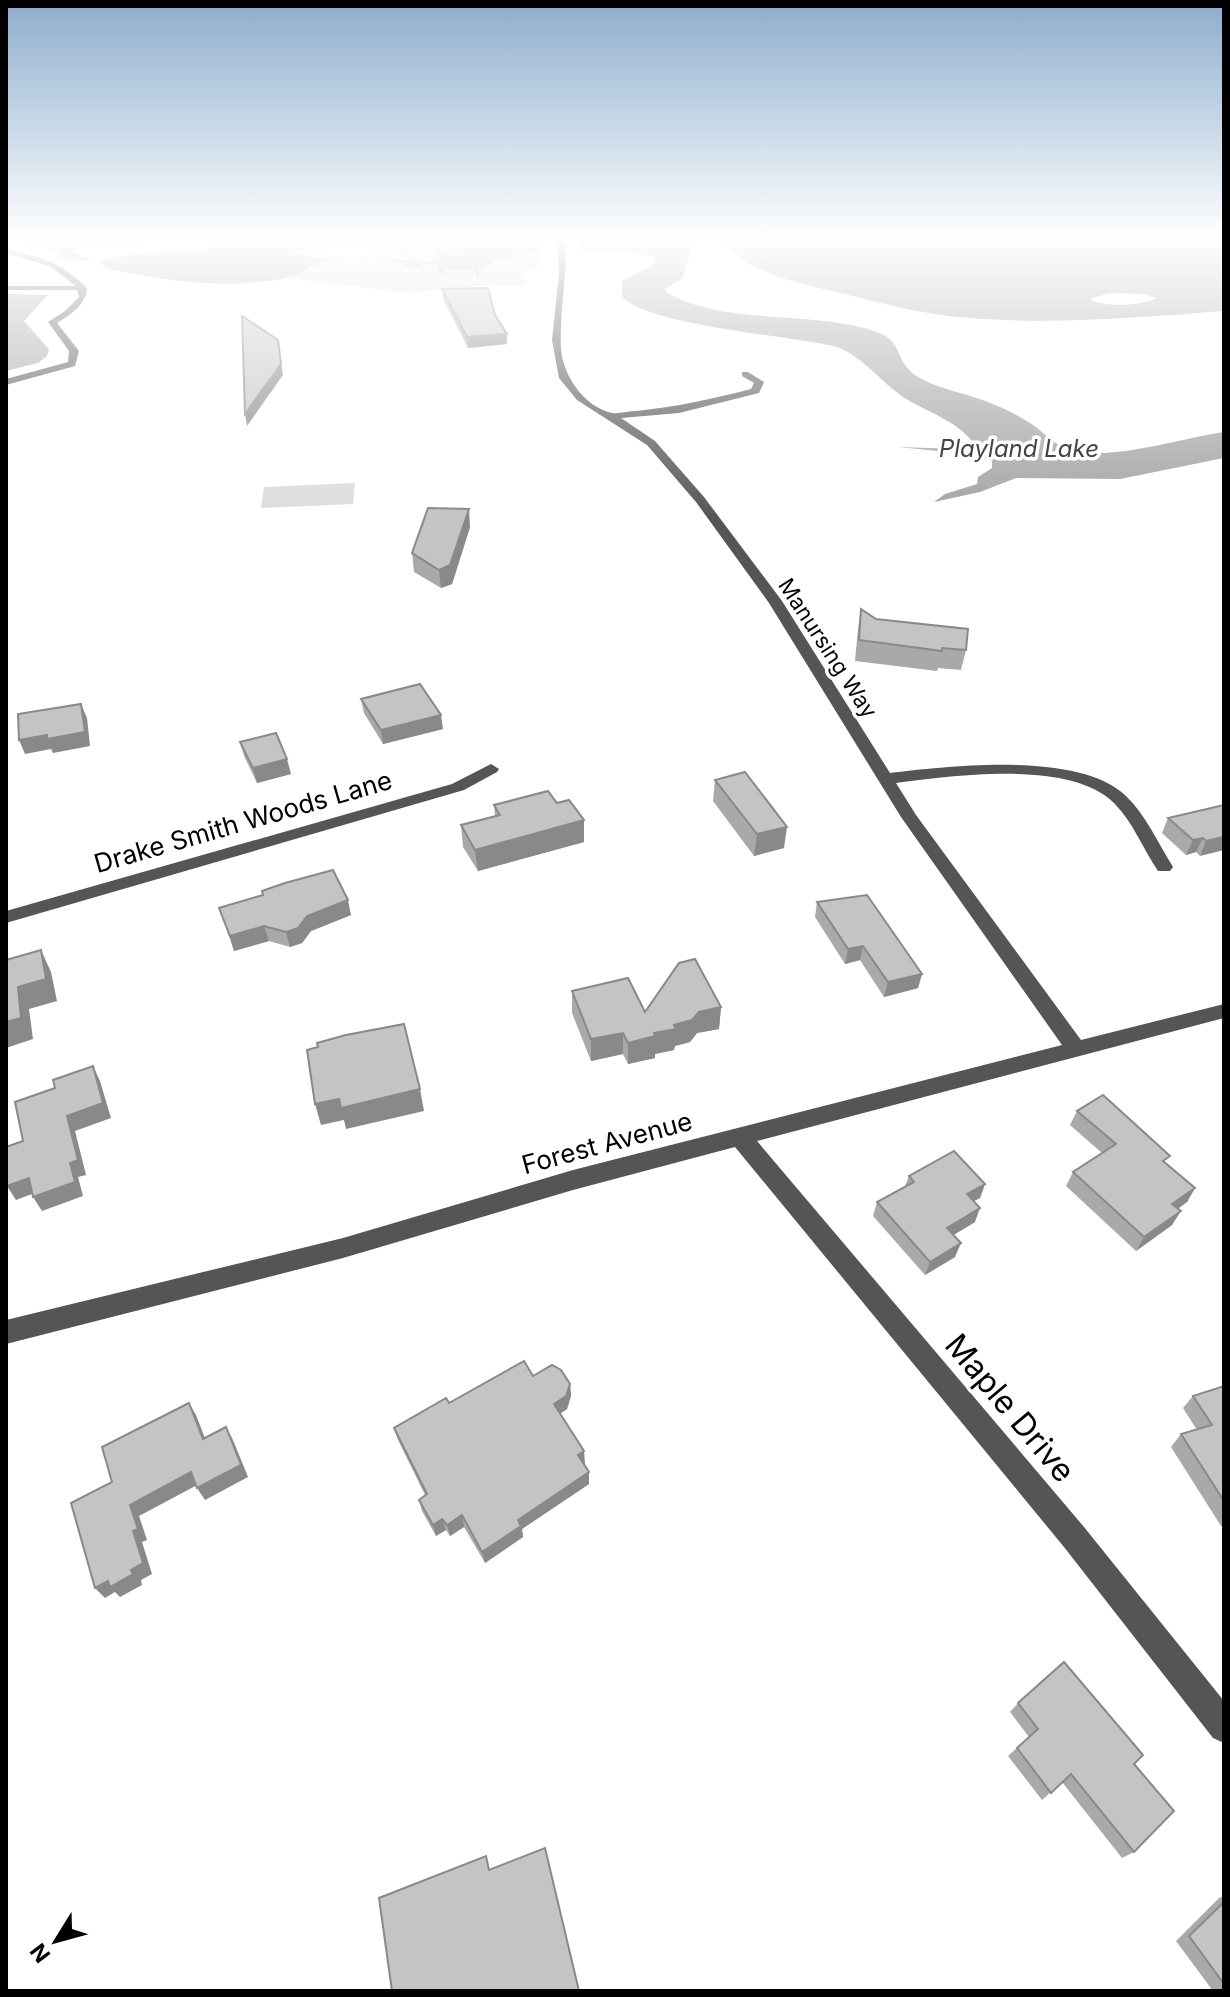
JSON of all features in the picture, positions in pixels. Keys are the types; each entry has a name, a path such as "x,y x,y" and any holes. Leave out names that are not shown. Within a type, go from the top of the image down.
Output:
{"street":[{"path":"6,382 50,373 72,364 74,351 57,331"},
{"name":"Manursing Way","path":"558,331 562,375 573,392 644,436 679,469 753,576 775,601 884,779 1077,1050"},
{"path":"610,416 679,410 755,391 759,382 745,374"},
{"name":"Drake Smith Woods Lane","path":"6,917 458,787 491,769"},
{"path":"884,779 923,774 1020,771 1068,774 1092,781 1112,792 1122,802 1164,867"},
{"name":"Forest Avenue","path":"6,1332 343,1248 573,1180 1224,1011"},
{"name":"Maple Drive","path":"739,1136 1064,1525 1224,1727"}],"shaded area":[{"path":"355,483 353,504 261,508 264,487"}],"water":[{"path":"6,331 33,331 49,349 47,356 38,363 6,371"},
{"name":"Playland Lake","path":"741,331 874,331 894,344 903,362 915,375 1010,411 1062,447 1079,452 1119,452 1224,432 1224,458 1120,479 1016,478 980,492 934,502 945,494 977,484 978,477 992,468 992,461 968,454 898,447 961,449 975,445 961,430 898,394 857,358 837,347"}],"building":[{"path":"242,331 265,331 278,340 281,364 245,414"},
{"path":"464,331 505,331 507,334 467,337"},
{"path":"428,508 469,509 450,565 439,570 412,553"},
{"path":"861,609 876,619 968,629 966,650 942,648 942,651 859,640"},
{"path":"420,684 441,715 381,730 361,699"},
{"path":"81,704 85,732 19,740 18,714"},
{"path":"276,733 287,759 253,768 240,742"},
{"path":"745,772 787,827 757,834 715,780"},
{"path":"548,791 557,803 569,800 584,820 475,850 461,825 500,815 494,805"},
{"path":"1224,805 1224,837 1193,840 1168,818"},
{"path":"333,870 348,900 307,916 298,928 286,932 264,926 230,936 219,908 263,895 262,891 285,883"},
{"path":"867,895 922,974 888,982 863,946 848,949 817,902"},
{"path":"41,950 46,979 18,987 21,1018 6,1022 6,960"},
{"path":"695,959 721,1007 699,1012 692,1020 674,1025 676,1029 628,1043 623,1033 591,1039 572,991 628,978 645,1012 679,963"},
{"path":"404,1024 420,1089 341,1108 339,1099 315,1104 307,1050 318,1047 317,1043 346,1035"},
{"path":"93,1066 103,1103 67,1116 78,1160 70,1163 75,1182 33,1197 29,1178 7,1186 6,1147 23,1141 15,1102 55,1088 53,1080"},
{"path":"1103,1095 1170,1156 1163,1161 1195,1188 1172,1204 1181,1211 1144,1237 1073,1172 1116,1144 1077,1111"},
{"path":"954,1151 985,1184 967,1194 980,1208 947,1228 961,1243 930,1262 877,1202 914,1182 909,1176"},
{"path":"524,1361 533,1376 552,1365 561,1370 570,1384 566,1396 554,1404 584,1451 578,1455 589,1472 518,1520 521,1526 482,1552 462,1515 447,1525 442,1519 433,1525 419,1500 427,1494 394,1428 446,1398 449,1403"},
{"path":"1224,1386 1224,1501 1181,1434 1212,1425 1193,1396"},
{"path":"189,1403 203,1439 226,1427 241,1465 197,1488 191,1472 130,1505 138,1529 133,1531 143,1563 131,1570 133,1574 110,1587 108,1581 95,1588 71,1503 112,1482 102,1447"},
{"path":"1064,1662 1143,1755 1134,1764 1174,1811 1134,1852 1071,1774 1051,1793 1017,1748 1038,1729 1018,1703"},
{"path":"545,1848 579,1991 392,1991 379,1898 486,1856 489,1870"},
{"path":"1224,1902 1224,1984 1189,1936"}]}
